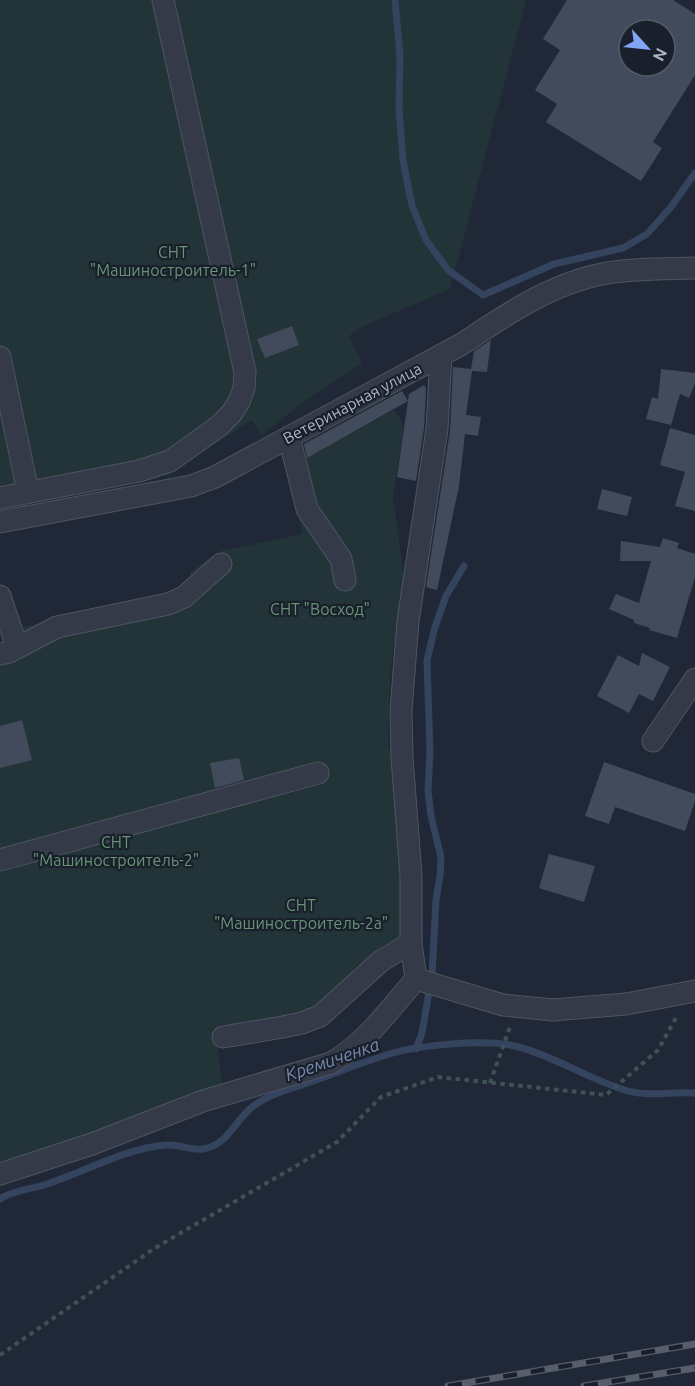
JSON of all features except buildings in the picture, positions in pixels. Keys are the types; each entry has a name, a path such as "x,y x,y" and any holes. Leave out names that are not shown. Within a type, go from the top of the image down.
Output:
{"street":[{"path":"0,498 140,471 170,461 219,426 239,402 244,388 245,372 163,0"},
{"name":"Ветеринарная улица","path":"0,522 191,486 214,477 441,355 547,293 602,274 695,268"},
{"path":"0,1174 92,1144 202,1101 331,1063 349,1053 364,1039 416,979 411,943 411,876 402,757 403,662 437,429 441,355"},
{"path":"0,357 28,492"},
{"path":"289,437 307,509 341,559 345,579"},
{"path":"0,596 8,650 57,627 168,604 184,597 220,564"},
{"path":"653,741 695,679"},
{"path":"0,860 318,773"},
{"path":"223,1037 292,1026 320,1016 381,961 411,943"},
{"path":"416,979 503,1005 553,1010 626,1004 693,991"}],"path":[{"path":"0,1355 155,1248 337,1142 381,1097 438,1077 606,1095 658,1050 693,991"},
{"path":"490,1083 507,1035"}],"green space":[{"name":"СНТ \"Машиностроитель-1\"","path":"0,0 526,0 450,289 361,327 349,336 362,363 305,401 261,435 252,420 168,475 0,507"},
{"path":"394,410 402,421 403,432 393,497 405,583 399,605 390,679 388,746 394,758 404,935 379,948 350,974 325,1008 254,1024 219,1024 217,1040 222,1085 79,1139 0,1162 0,645 5,644 18,628 159,600 190,583 190,572 221,551 302,534 293,474 303,460"}],"waterway":[{"path":"395,0 400,56 399,108 403,160 412,206 426,240 448,270 483,295 554,264 623,248 647,234 671,207 695,173"},
{"path":"432,975 441,857 431,816 428,791 430,752 427,660 446,596 464,566"},
{"path":"416,1049 422,1033 429,992"},
{"name":"Кремиченка","path":"0,1199 151,1147 167,1145 199,1149 211,1147 230,1133 250,1109 270,1096 380,1057 430,1046 469,1043 505,1044 533,1051 628,1091 645,1094 695,1093"}],"railway":[{"path":"448,1386 695,1344"},
{"path":"584,1386 695,1368"}],"park label":[{"name":"СНТ \"Восход\"","path":"320,609"},
{"name":"СНТ \"Машиностроитель-2\"","path":"116,851"},
{"name":"СНТ \"Машиностроитель-2а\"","path":"301,914"}]}
